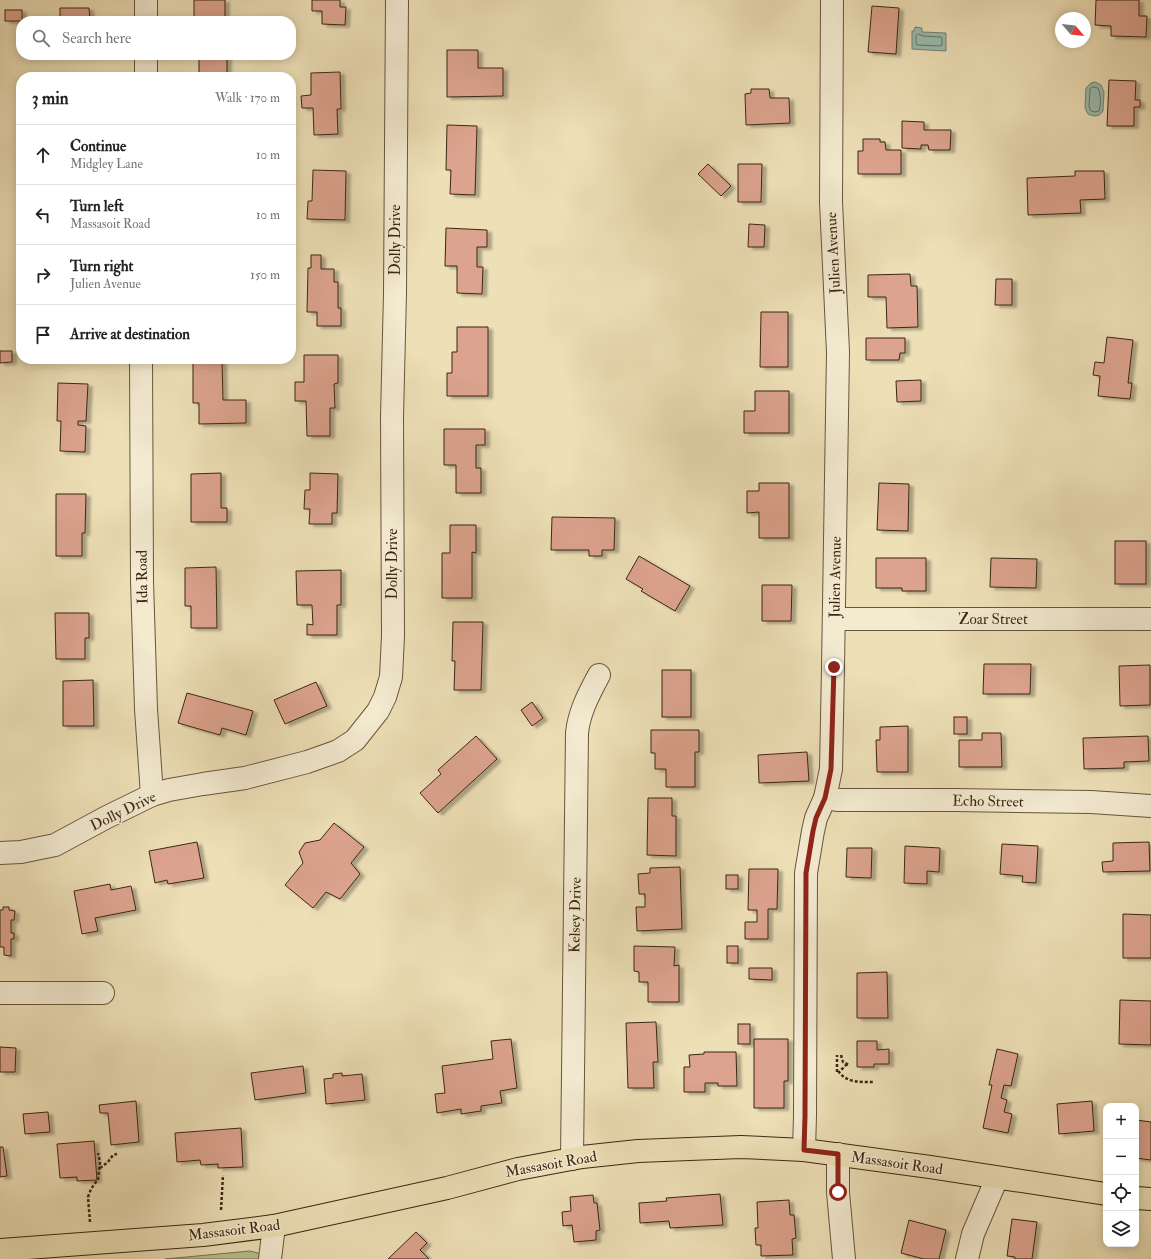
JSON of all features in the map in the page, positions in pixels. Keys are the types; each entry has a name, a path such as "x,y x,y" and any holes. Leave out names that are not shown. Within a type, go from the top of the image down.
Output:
{"main road":[{"name":"Massasoit Road","path":"0,1250 203,1235 274,1226 447,1188 518,1169 572,1159 638,1151 741,1147 804,1150 930,1167 1103,1194"},
{"path":"1139,1198 1151,1199"}],"street":[{"path":"146,0 146,16"},
{"name":"Dolly Drive","path":"0,853 21,852 55,845 152,795 169,790 245,778 307,762 338,751 354,740 378,711 385,697 391,677 393,636 392,417 395,293 397,0"},
{"name":"Julien Avenue","path":"804,1150 806,873 816,818 825,798 831,769 838,352 831,202 832,0"},
{"path":"146,60 146,72"},
{"name":"Ida Road","path":"141,364 142,581 146,710 152,795"},
{"name":"Zoar Street","path":"834,619 1151,619"},
{"name":"Kelsey Drive","path":"572,1159 577,733 578,721 599,675"},
{"name":"Echo Street","path":"825,798 842,800 1091,802 1151,806"},
{"path":"0,997 103,993"},
{"path":"838,1154 838,1192 844,1259"},
{"path":"967,1259 973,1234 997,1178"},
{"path":"270,1259 274,1226"}],"path":[{"path":"837,1055 837,1072"},
{"path":"841,1055 842,1062 848,1065 839,1072 842,1077 855,1082 873,1082"},
{"path":"90,1222 88,1197 91,1189 98,1179 98,1153"},
{"path":"99,1168 117,1154"},
{"path":"215,1210 221,1210 223,1175"}],"green space":[{"path":"250,1251 258,1253 263,1259 165,1259"}],"water":[{"path":"915,27 922,28 922,32 946,33 946,51 912,49 912,31 914,31"},
{"path":"1095,82 1101,85 1104,92 1103,111 1094,116 1088,114 1085,108 1086,88 1091,83"}],"building":[{"path":"194,0 225,0 225,16 194,16"},
{"path":"312,0 340,0 340,7 346,7 345,25 322,24 322,11 312,11"},
{"path":"1096,0 1139,0 1139,16 1147,16 1146,37 1111,36 1111,26 1095,25"},
{"path":"872,6 899,8 896,54 868,52"},
{"path":"60,8 89,8 90,16 60,16"},
{"path":"5,10 22,10 22,16 16,16 16,21 5,21"},
{"path":"447,50 478,50 478,68 503,68 503,96 447,97"},
{"path":"199,60 227,60 227,72 199,72"},
{"path":"340,72 341,109 337,109 338,134 314,135 313,108 302,108 301,96 311,95 311,73"},
{"path":"1109,80 1136,81 1135,100 1140,100 1140,107 1134,107 1134,126 1107,126"},
{"path":"751,89 769,89 770,98 789,98 790,123 746,125 745,94 751,93"},
{"path":"902,121 924,122 924,130 951,130 950,150 929,150 928,145 921,145 921,149 902,148"},
{"path":"447,125 477,126 475,195 450,194 451,170 446,170"},
{"path":"863,139 880,139 880,142 885,142 886,150 901,150 901,174 858,174 858,151 863,151"},
{"path":"708,164 731,186 721,196 698,174"},
{"path":"738,164 762,164 761,202 738,202"},
{"path":"313,170 346,171 345,220 307,219 308,201 312,201"},
{"path":"1075,171 1104,171 1105,199 1080,200 1081,213 1028,215 1027,178 1075,176"},
{"path":"749,224 765,225 764,247 748,247"},
{"path":"446,228 487,230 487,247 477,247 477,267 483,267 482,294 457,293 457,266 445,266"},
{"path":"311,255 321,255 321,269 334,269 334,282 338,282 338,308 341,308 341,326 317,326 317,312 307,312 308,268 311,268"},
{"path":"910,274 911,286 917,286 918,327 887,328 886,297 868,297 868,275"},
{"path":"996,279 1012,279 1012,305 995,305"},
{"path":"761,312 788,312 788,367 760,367"},
{"path":"457,327 488,327 488,396 447,396 447,373 452,373 452,352 457,352"},
{"path":"1107,337 1133,340 1128,383 1132,383 1130,399 1098,396 1100,376 1093,375 1095,362 1104,363"},
{"path":"866,338 905,338 905,353 900,353 899,360 866,360"},
{"path":"0,351 12,351 12,362 0,363"},
{"path":"304,355 338,355 338,383 334,384 335,408 330,408 330,436 307,436 306,401 295,401 295,382 304,382"},
{"path":"193,364 222,364 223,400 246,400 246,423 199,424 199,403 193,403"},
{"path":"921,380 921,401 897,402 896,381"},
{"path":"58,383 88,384 86,421 78,421 78,425 86,426 85,452 60,451 61,421 57,421"},
{"path":"755,391 789,391 789,433 744,433 744,411 755,411"},
{"path":"444,429 485,429 485,445 476,445 476,468 481,468 481,493 456,493 456,465 444,465"},
{"path":"221,473 221,508 227,508 227,522 191,522 191,474"},
{"path":"310,473 338,474 337,513 332,513 332,524 309,524 310,509 304,509 305,490 310,490"},
{"path":"759,483 789,483 789,538 759,538 759,512 747,513 747,491 759,491"},
{"path":"879,483 909,484 908,531 877,530"},
{"path":"56,494 86,494 85,533 82,533 82,556 56,556"},
{"path":"552,517 615,518 614,550 602,550 602,556 589,556 589,550 551,550"},
{"path":"450,525 476,525 476,553 472,552 472,598 442,598 442,553 450,553"},
{"path":"1115,541 1146,541 1146,584 1115,584"},
{"path":"639,556 690,586 675,611 641,591 643,589 626,579"},
{"path":"876,558 926,558 926,591 902,591 902,588 876,588"},
{"path":"991,558 1037,559 1036,588 990,587"},
{"path":"216,567 217,628 191,628 191,606 185,606 185,568"},
{"path":"341,570 341,605 337,605 337,635 307,635 307,624 313,625 312,605 297,605 296,571"},
{"path":"762,585 792,585 791,621 762,621"},
{"path":"55,613 89,613 89,638 85,638 85,659 56,659"},
{"path":"453,622 483,622 481,690 454,690 455,661 452,661"},
{"path":"984,664 1031,664 1030,694 983,694"},
{"path":"1150,665 1150,705 1120,706 1119,666"},
{"path":"662,670 691,670 691,717 662,717"},
{"path":"93,680 94,726 63,726 63,681"},
{"path":"316,682 327,706 285,724 274,700"},
{"path":"187,693 253,711 246,735 222,728 220,735 178,723"},
{"path":"532,702 543,718 532,726 521,710"},
{"path":"954,717 967,717 967,734 954,734"},
{"path":"908,726 908,772 877,772 876,740 880,740 880,727"},
{"path":"651,730 699,730 699,752 695,752 695,787 666,787 666,769 655,769 655,753 651,753"},
{"path":"982,733 1001,733 1002,767 959,767 959,740 982,740"},
{"path":"476,736 497,759 438,813 420,793 441,774 438,770"},
{"path":"1148,736 1149,761 1124,762 1124,768 1084,769 1083,738"},
{"path":"807,752 809,781 759,783 758,755"},
{"path":"648,798 672,798 672,816 676,816 676,856 647,855"},
{"path":"334,823 364,847 351,863 360,874 340,899 326,892 313,908 285,885 303,863 299,852 305,843 320,840"},
{"path":"197,842 204,878 168,884 167,880 155,883 149,851"},
{"path":"1149,842 1150,871 1103,872 1102,862 1113,861 1113,843"},
{"path":"1002,844 1038,846 1036,883 1022,882 1023,876 1000,874"},
{"path":"905,846 940,848 939,872 927,871 927,884 904,883"},
{"path":"847,848 872,848 871,878 846,877"},
{"path":"680,867 682,929 637,931 636,907 645,907 645,894 639,894 638,874 650,873 650,868"},
{"path":"749,869 778,869 777,909 768,909 768,939 745,939 745,922 757,922 757,910 748,910"},
{"path":"726,875 738,875 738,889 726,889"},
{"path":"110,884 111,890 131,886 136,910 95,918 98,931 82,934 74,891"},
{"path":"3,907 9,907 9,910 15,911 14,920 11,920 11,933 14,933 14,939 11,939 11,956 4,955 4,947 0,947 0,910 3,910"},
{"path":"1123,914 1151,915 1151,958 1123,958"},
{"path":"634,946 675,947 674,966 679,965 679,1002 648,1002 648,982 639,982 639,972 634,971"},
{"path":"727,946 738,946 738,963 727,963"},
{"path":"749,968 772,968 772,980 749,979"},
{"path":"887,972 888,1018 857,1018 857,973"},
{"path":"1120,1000 1151,1001 1151,1045 1119,1044"},
{"path":"656,1022 658,1062 653,1062 654,1088 628,1088 626,1023"},
{"path":"738,1024 750,1024 750,1044 738,1044"},
{"path":"511,1039 517,1088 500,1091 502,1103 481,1106 481,1111 461,1114 461,1109 437,1113 435,1094 445,1093 442,1066 493,1059 491,1041"},
{"path":"754,1039 788,1039 788,1081 784,1081 784,1108 754,1108"},
{"path":"857,1041 877,1041 877,1050 889,1049 889,1064 874,1064 874,1067 857,1067"},
{"path":"0,1047 16,1048 15,1072 0,1072"},
{"path":"997,1049 1018,1054 1011,1086 1004,1085 1001,1098 1007,1100 1004,1112 1012,1114 1008,1133 983,1128 992,1085 989,1085"},
{"path":"704,1052 736,1052 737,1086 718,1086 718,1083 705,1083 705,1092 684,1092 684,1067 690,1067 689,1055 704,1054"},
{"path":"303,1066 306,1093 255,1100 251,1073"},
{"path":"342,1073 342,1076 362,1074 365,1100 326,1104 324,1079 333,1078 333,1074"},
{"path":"136,1101 139,1142 111,1145 108,1113 100,1113 99,1105"},
{"path":"1092,1101 1094,1131 1059,1134 1057,1104"},
{"path":"48,1112 50,1132 25,1134 23,1114"},
{"path":"1139,1120 1151,1122 1151,1160 1139,1158"},
{"path":"241,1128 243,1167 218,1168 218,1164 201,1165 200,1160 177,1162 175,1133"},
{"path":"94,1141 97,1180 77,1181 77,1177 60,1178 57,1144"},
{"path":"0,1147 3,1147 7,1176 0,1177"},
{"path":"720,1194 723,1225 670,1228 669,1221 640,1223 639,1203 667,1201 666,1198"},
{"path":"593,1195 594,1203 597,1203 600,1230 596,1231 596,1240 574,1242 572,1225 563,1226 562,1212 571,1211 570,1197"},
{"path":"789,1200 790,1215 794,1215 796,1238 792,1239 793,1255 761,1256 761,1245 756,1245 755,1228 758,1228 757,1202"},
{"path":"1012,1219 1037,1222 1032,1259 1015,1259 1015,1257 1007,1256"},
{"path":"909,1220 946,1230 939,1259 924,1259 901,1253"},
{"path":"416,1232 427,1243 420,1250 429,1259 388,1259"}],"route":[{"path":"834,667 831,769 829,784 825,798 816,818 810,844 806,873 804,1150 838,1154 838,1192"}]}
